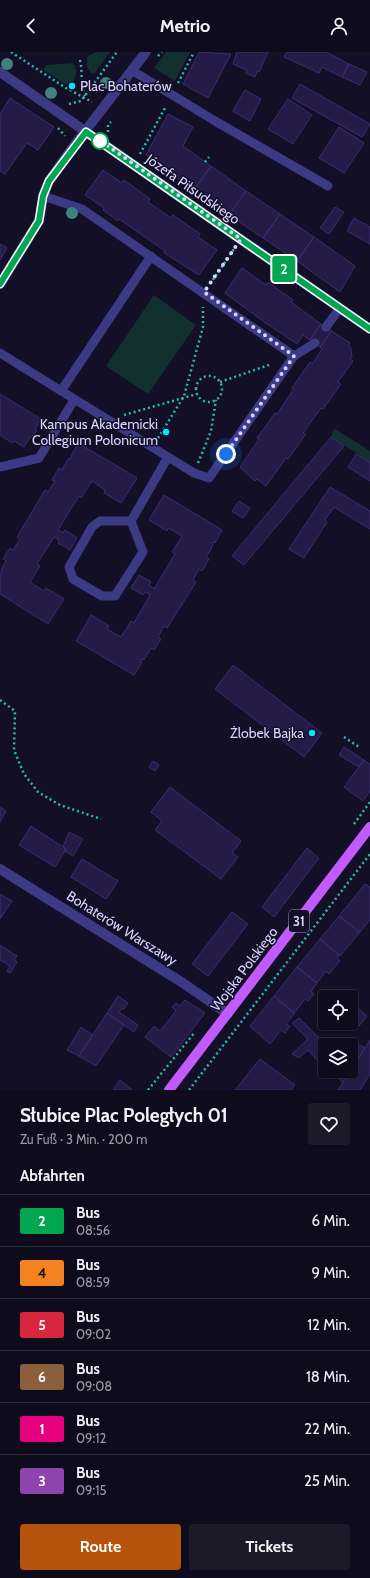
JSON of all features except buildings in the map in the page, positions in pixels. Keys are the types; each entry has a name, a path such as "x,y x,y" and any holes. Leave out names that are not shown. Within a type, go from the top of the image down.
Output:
{"main road":[{"name":"Wojska Polskiego","path":"169,1090 370,827"}],"street":[{"path":"0,284 39,221 43,196 49,181 146,52"},
{"name":"Józefa Piłsudskiego","path":"0,72 370,329"},
{"name":"Bohaterów Warszawy","path":"0,869 164,971 228,1014"}],"lane":[{"path":"133,71 215,121 328,186"},
{"path":"43,196 82,209 204,292 294,356"},
{"path":"61,391 151,256"},
{"path":"326,327 340,308"},
{"path":"0,353 168,457 194,472 209,478 294,356 315,343"},
{"path":"0,467 39,458 74,400"},
{"path":"131,521 168,457"},
{"path":"100,521 131,521 143,552 116,596 102,596 73,579 69,567 92,527 100,521"}],"path":[{"path":"11,52 66,88 85,96 94,103"},
{"path":"69,104 81,101 117,52"},
{"path":"80,60 83,70 81,85 85,96"},
{"path":"205,162 209,157"},
{"path":"152,447 184,396 203,327 204,292 241,239"},
{"path":"220,382 294,356"},
{"path":"194,472 211,431 216,400 221,394 222,388 220,382 214,377 207,376 200,379 196,387 197,394 200,398 207,402 216,400"},
{"path":"108,420 184,396 197,394"},
{"path":"0,700 15,712 14,750 24,774 38,792 60,805 101,819"},
{"path":"344,737 359,747"},
{"path":"356,821 370,802"},
{"path":"189,1090 370,854"},
{"path":"148,1090 197,1030"}],"green space":[{"path":"96,52 110,52 95,73 91,73 87,67 87,59 88,56"},
{"path":"166,52 190,52 175,81 154,68"},
{"path":"73,63 76,68 76,73 72,84 65,84 43,70 46,65"},
{"path":"154,295 196,325 148,394 106,366"},
{"path":"334,428 370,451 370,462 331,437"}],"bus line":[{"name":"2","path":"0,284 39,221 43,196 49,181 76,143 86,132 370,329"}],"place":[{"name":"Plac Bohaterów","path":"72,86"},
{"name":"Kampus Akademicki Collegium Polonicum","path":"166,432"},
{"name":"Żlobek Bajka","path":"312,733"}],"route":[{"path":"100,141 98,139 241,239 204,292 294,356 226,454"}]}
